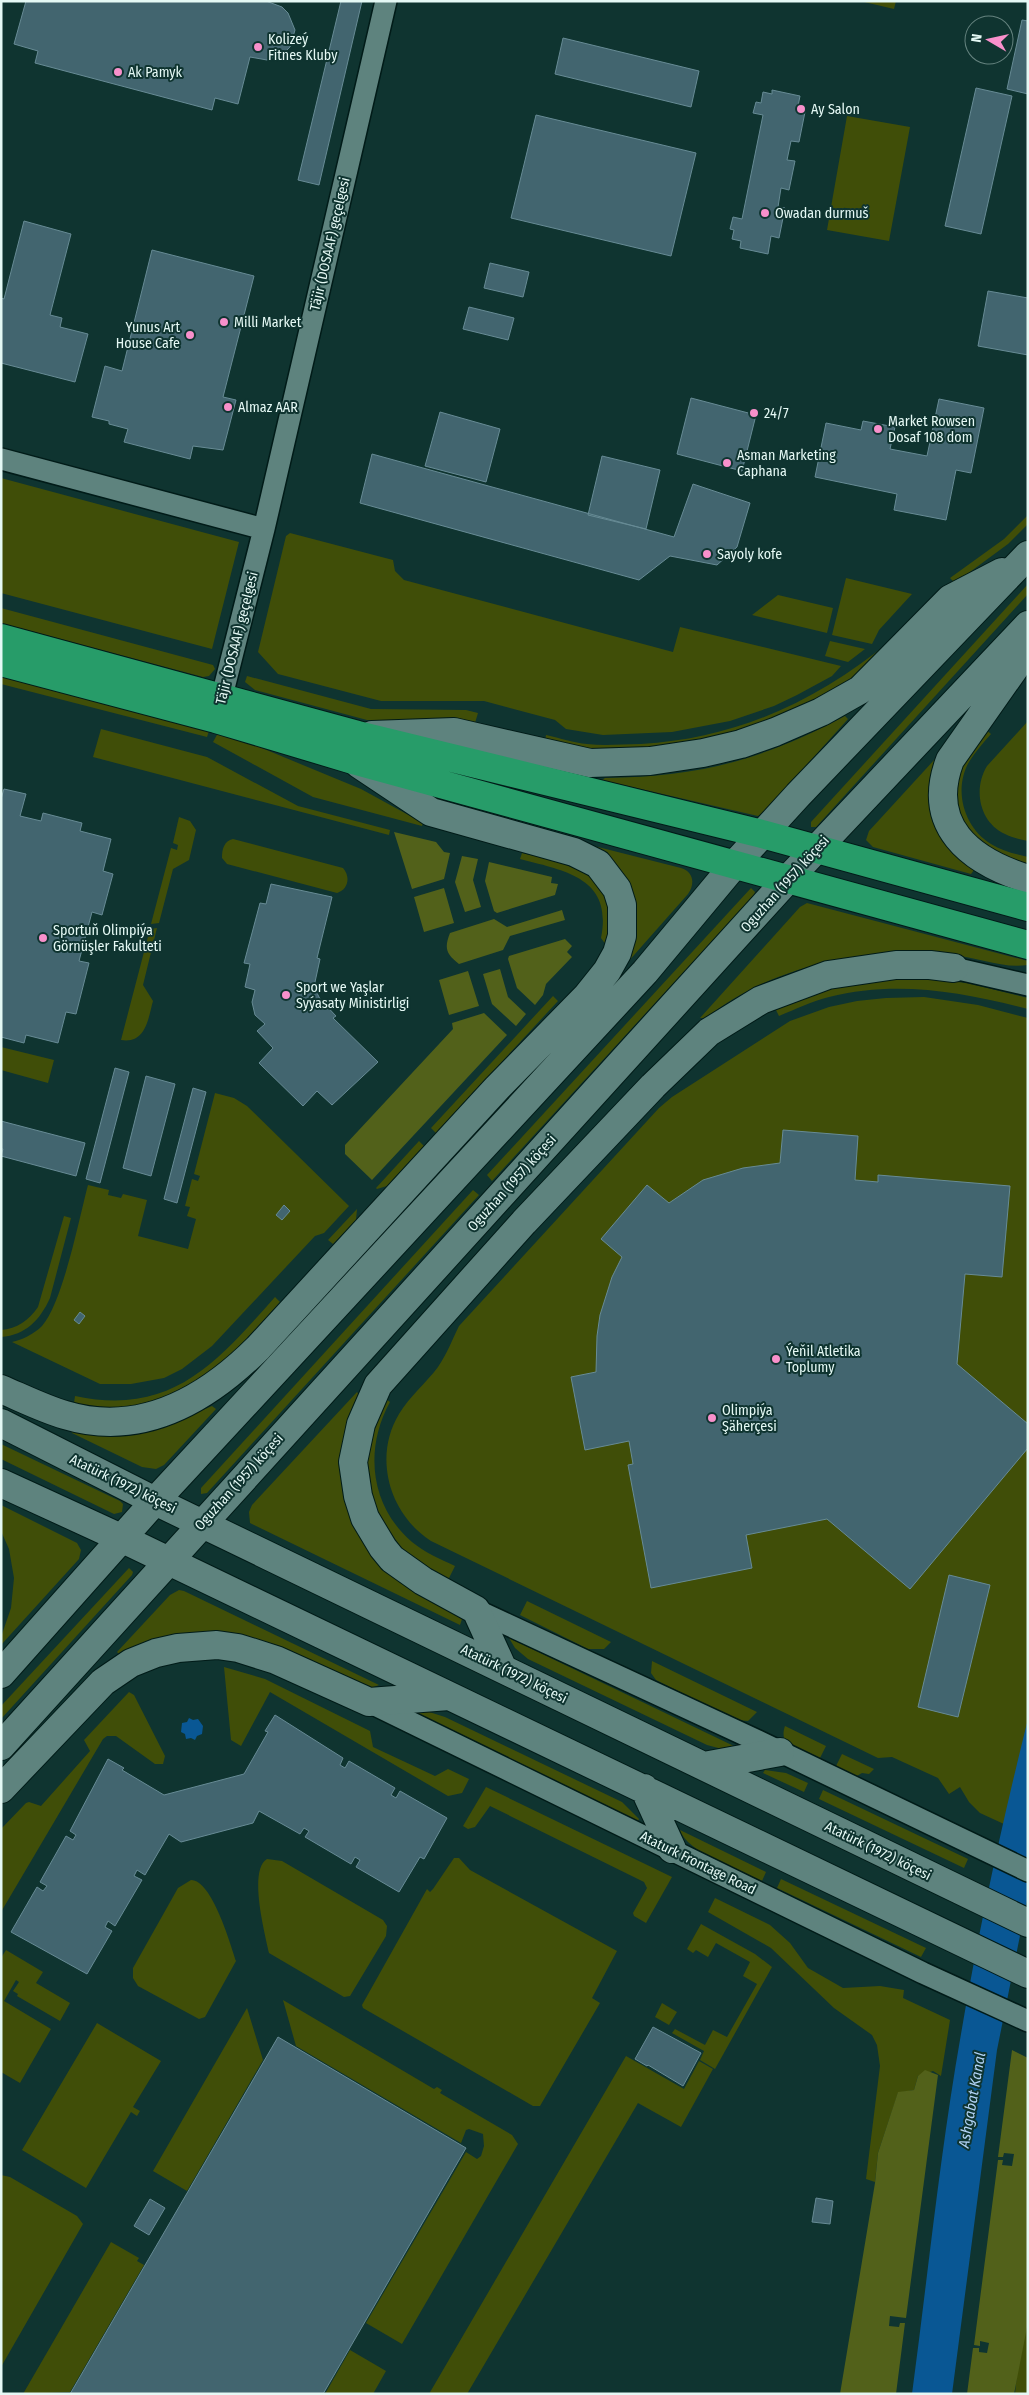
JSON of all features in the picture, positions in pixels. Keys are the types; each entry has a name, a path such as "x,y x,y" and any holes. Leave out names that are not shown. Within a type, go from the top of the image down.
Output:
{"main road":[{"path":"355,747 454,732 590,762 619,763 678,757 741,744 821,712 860,690 950,599 1024,558"},
{"path":"1,1674 123,1539 154,1501 645,972 762,834 864,724 1024,558"},
{"name":"Oguzhan (1957) köçesi","path":"1,1746 202,1522 815,849 1028,625"},
{"path":"1,638 219,708 355,747 735,864 1028,945"},
{"path":"1028,649 950,760 944,779 943,803 948,824 968,850 1002,871 1028,879"},
{"path":"1,662 219,708"},
{"path":"355,747 762,834 1028,907"},
{"path":"1,1389 65,1415 91,1420 122,1421 168,1411 202,1395 234,1372 311,1291 497,1088 587,996 607,971 617,953 622,936 622,905 617,889 608,874 588,858 574,852 431,812 355,747"},
{"path":"502,1669 476,1610 423,1581 392,1559 365,1518 355,1478 355,1444 369,1401 378,1385 433,1322 608,1134 693,1045 724,1022 761,1000 802,983 849,970 896,965 930,965 954,968"},
{"path":"464,1168 497,1088"},
{"path":"539,1153 608,1134"},
{"path":"433,1322 467,1232"},
{"path":"311,1291 375,1264"},
{"name":"Atatürk (1972) köçesi","path":"1,1423 154,1501 202,1522 1028,1923"},
{"path":"1,1483 123,1539 644,1788 939,1933 1028,1974"},
{"path":"1,1789 103,1682 131,1663 156,1653 196,1646 217,1645 238,1648 276,1660 369,1702 449,1696"},
{"path":"704,1766 780,1752"},
{"path":"644,1788 672,1849"}],"street":[{"name":"Täjir (DOSAAF) geçelgesi","path":"219,708 264,529 386,1"},
{"path":"1,459 264,529"},
{"path":"954,968 1028,985"},
{"path":"476,1610 780,1752 1028,1871"},
{"name":"Ataturk Frontage Road","path":"369,1702 923,1973 1028,2021"}],"green space":[{"path":"860,1 896,1 894,9"},
{"path":"847,116 910,127 889,241 827,230"},
{"path":"1,478 239,542 212,649 1,593"},
{"path":"1028,515 1028,524 1008,544 955,583 950,578 1004,539"},
{"path":"290,533 393,560 395,571 404,580 673,652 680,627 841,666 832,676 774,706 730,721 672,732 603,735 566,729 555,720 484,701 381,701 278,674 258,652 286,536"},
{"path":"846,578 912,594 879,630 872,644 832,635"},
{"path":"1028,584 1028,594 816,827 811,827 811,822"},
{"path":"778,595 833,608 827,633 752,615"},
{"path":"1,608 213,665 215,669 209,676 203,677 1,623"},
{"path":"830,641 865,649 848,662 825,656"},
{"path":"890,641 852,679 838,688 779,719 699,743 602,751 545,741 546,735 587,744 641,744 676,741 742,725 804,699 834,682"},
{"path":"1,676 209,731 207,737 1,684"},
{"path":"247,676 371,709 466,710 478,713 475,723 367,720 255,690 245,682"},
{"path":"845,716 848,719 766,810 758,816 602,780 605,778 639,777 700,770 729,763 786,744"},
{"path":"1028,721 1028,841 1005,834 989,822 981,804 980,785 987,766"},
{"path":"984,728 991,734 971,758 964,773 962,796 964,807 974,828 982,837 1000,849 1028,857 1028,867 996,857 960,824 954,780"},
{"path":"101,729 207,757 298,806 390,830 389,835 93,757"},
{"path":"218,733 235,737 361,789 423,823 422,826 313,797 213,742"},
{"path":"935,759 974,870 971,874 873,847 866,840 869,831"},
{"path":"179,817 190,821 196,830 189,860 173,869 159,923 151,924 171,848 177,850 178,845 173,843"},
{"path":"394,832 436,842 444,852 450,853 444,879 412,889"},
{"path":"233,839 343,868 348,879 346,886 337,893 227,864 222,858 223,849 227,842"},
{"path":"590,845 681,868 691,875 692,886 688,894 627,963 637,929 635,905"},
{"path":"522,853 577,869 591,878 601,889 608,903 610,921 606,945 601,938 603,918 600,902 593,890 582,880 569,873 520,859"},
{"path":"462,856 478,859 473,880 481,907 465,912 455,882"},
{"path":"489,862 552,877 551,883 558,884 555,895 497,913 494,911 485,881"},
{"path":"444,888 454,923 424,932 414,897"},
{"path":"751,888 755,892 754,895 492,1181 487,1175"},
{"path":"807,903 1028,961 1028,965 999,964 962,956 921,953 856,957 823,963 791,972 732,1000 706,1018 700,1018 800,907"},
{"path":"562,910 565,920 510,936 503,950 459,964 451,957 447,950 450,933 494,919 507,927"},
{"path":"157,928 143,985 153,1001 147,1022 141,1034 136,1038 121,1040 150,929"},
{"path":"565,939 572,946 567,952 572,957 546,984 543,995 535,1005 517,988 508,959 509,956"},
{"path":"500,969 508,997 526,1014 516,1026 492,1004 483,974"},
{"path":"468,971 479,1006 449,1015 439,980"},
{"path":"911,977 967,983 1028,998 1028,1009 954,993 929,990 879,989 829,997 779,1016 776,1010 808,995 825,990 859,983"},
{"path":"553,996 558,1001 436,1133 431,1128"},
{"name":"Olimpiýa Şäherçesi","path":"924,997 978,1005 1028,1018 1028,1835 980,1813 969,1802 960,1787 949,1794 938,1778 892,1757 878,1758 431,1541 417,1530 405,1516 389,1484 387,1448 391,1431 408,1401 438,1367 459,1326 659,1108 672,1097 790,1021 829,1007 857,1001"},
{"path":"484,1013 507,1035 372,1180 345,1154 345,1145 453,1029 452,1023"},
{"path":"1,1047 54,1060 48,1083 1,1070"},
{"path":"215,1093 234,1098 247,1106 349,1206 324,1233 315,1236 212,1346 182,1369 164,1378 131,1384 100,1384 12,1342 35,1332 42,1326 50,1314 63,1280 88,1185 109,1190 108,1195 121,1198 123,1194 147,1200 138,1236 188,1249 196,1219 187,1216 190,1207 185,1206 192,1179 198,1181 200,1176 194,1174"},
{"path":"419,1141 424,1146 387,1186 377,1189 376,1188"},
{"path":"473,1190 479,1195 207,1493 201,1494 201,1488"},
{"path":"357,1209 356,1220 333,1244 328,1240"},
{"path":"64,1216 71,1218 50,1298 46,1306 37,1319 25,1330 10,1336 1,1337 1,1330 12,1328 22,1323 38,1307"},
{"path":"275,1297 280,1302 237,1349 215,1369 192,1385 167,1397 140,1405 109,1407 74,1403 75,1396 109,1400 139,1399 166,1391 190,1379 233,1343"},
{"path":"357,1392 359,1395 351,1411 342,1451 390,1574 408,1587 454,1612 462,1619 460,1625 250,1523 249,1512 252,1505"},
{"path":"386,1399 390,1402 382,1420 374,1457 380,1494 387,1512 398,1528 412,1542 455,1566 448,1580 403,1551 372,1504 366,1464 368,1442"},
{"path":"212,1406 216,1409 164,1465 156,1469 142,1467 72,1433 70,1427 169,1424"},
{"path":"1,1444 120,1501 123,1504 122,1512 114,1514 1,1459"},
{"path":"1,1505 77,1543 81,1550 79,1559 1,1645 1,1637 11,1608 14,1578 9,1549 1,1531"},
{"path":"129,1568 133,1572 132,1575 1,1719 1,1706"},
{"path":"179,1590 379,1685 371,1688 318,1663 264,1642 209,1632 181,1634 147,1642 121,1656 117,1652 170,1595"},
{"path":"527,1601 611,1642 604,1649 588,1649 520,1615"},
{"path":"509,1638 738,1748 722,1749 707,1745 528,1659 515,1648"},
{"path":"652,1661 757,1712 748,1721 736,1720 656,1680 651,1673"},
{"path":"224,1667 265,1679 370,1731 373,1747 435,1776 448,1769 469,1779 462,1793 448,1796 270,1692 241,1746 231,1740"},
{"path":"129,1692 134,1695 165,1756 163,1764 155,1764 116,1736 107,1736 103,1739 1,1912 1,1829 26,1803 29,1802 41,1806 90,1751 84,1740"},
{"path":"426,1711 445,1717 622,1802 639,1819 638,1821 413,1713"},
{"path":"785,1726 826,1746 819,1760 799,1752 788,1745 785,1740"},
{"path":"842,1754 874,1769 869,1774 862,1773 855,1777 835,1768"},
{"path":"765,1770 786,1773 808,1783 804,1792 763,1773"},
{"path":"486,1787 672,1877 646,1923 634,1916 633,1913 647,1888 644,1882 490,1806 475,1827 468,1829 463,1826"},
{"path":"823,1790 968,1859 964,1868 819,1799"},
{"path":"680,1830 766,1872 762,1881 703,1853 684,1838"},
{"path":"454,1858 459,1858 470,1870 617,1951 592,1998 600,2003 540,2106 533,2106 363,2008 362,2005 427,1889 430,1892 433,1889"},
{"path":"267,1859 282,1861 383,1920 387,1926 386,1936 350,1996 344,1997 269,1953 258,1889 261,1865"},
{"path":"781,1879 926,1948 921,1957 777,1888"},
{"path":"191,1880 199,1883 213,1901 225,1927 236,1961 205,2017 199,2019 138,1986 133,1978 133,1968 178,1888"},
{"path":"715,1898 770,1925 790,1943 808,1968 843,1988 880,1986 904,1990 903,1998 950,2020 941,2076 933,2071 918,2076 914,2090 898,2093 878,2153 875,2182 866,2179 880,2066 877,2045 872,2035 834,2008 771,1948 708,1912"},
{"path":"701,1924 755,1954 772,1967 715,2069 700,2060 704,2051 672,2033 675,2029 705,2045 713,2030 727,2037 757,1984 743,1976 750,1962 716,1943 708,1957 696,1950 693,1953 687,1949"},
{"path":"6,1950 43,1972 36,1983 70,2003 60,2021 17,1996 18,1994 13,1991 19,1982 16,1980 4,2001 51,2029 20,2083 1,2072 1,1958"},
{"path":"283,2000 434,2089 437,2087 442,2090 440,2093 512,2135 518,2144 402,2344 366,2323 466,2152 477,2159 481,2156 484,2146 483,2134 469,2129 466,2130 461,2143 296,2046"},
{"path":"662,2003 677,2012 669,2025 655,2017"},
{"path":"247,2008 263,2060 187,2191 153,2171"},
{"path":"97,2023 161,2061 133,2107 140,2111 137,2116 131,2112 86,2188 22,2150"},
{"path":"1012,2050 1028,2058 1028,2322 1014,2394 967,2394 973,2348 979,2348 979,2352 987,2353 989,2343 980,2341 980,2346 974,2345 998,2160 1003,2160 1002,2165 1012,2166 1014,2154 1004,2153 1003,2157 998,2157"},
{"path":"626,2056 684,2089 699,2061 713,2069 681,2127 638,2103 467,2394 429,2394"},
{"path":"925,2070 938,2075 906,2318 890,2316 889,2326 899,2327 900,2323 905,2323 896,2394 840,2394 875,2183 878,2153 898,2092 914,2090 918,2076"},
{"path":"1,2175 10,2177 77,2216 83,2224 1,2367"},
{"path":"111,2242 139,2258 137,2261 144,2265 70,2392 23,2394"},
{"path":"1028,2260 1028,2394 1015,2394"},
{"path":"350,2350 386,2371 373,2394 325,2394"}],"water":[{"path":"189,1718 193,1720 198,1719 203,1726 202,1734 197,1736 195,1740 191,1738 186,1739 185,1734 181,1732 182,1723 187,1722"},
{"name":"Ashgabat Kanal","path":"1028,1719 1028,1896 997,2050 952,2394 912,2394 940,2169 961,2034 975,1955"}],"building":[{"path":"26,1 266,1 282,7 288,13 295,30 290,47 284,53 267,60 250,57 238,104 215,98 212,110 35,63 38,51 14,44"},
{"path":"341,1 362,1 319,185 298,180"},
{"path":"1022,20 1028,21 1028,94 1007,89 1012,65 1014,65"},
{"path":"563,38 699,71 691,107 555,74"},
{"path":"976,88 1012,96 981,234 945,226"},
{"path":"772,90 800,96 797,111 805,112 799,142 791,141 787,160 795,161 789,190 781,188 778,207 785,208 779,238 771,236 768,254 740,248 741,241 732,239 734,230 730,229 733,217 742,219 763,115 753,113 756,102 761,103 763,92 772,94"},
{"path":"536,115 696,153 671,256 511,218"},
{"path":"24,221 71,234 50,315 62,318 60,327 88,334 75,382 1,363 1,298 4,299"},
{"path":"152,250 254,276 223,397 236,400 223,450 193,446 190,459 124,442 128,429 109,424 109,421 92,417 105,366 122,371"},
{"path":"490,263 529,272 523,297 484,288"},
{"path":"988,291 1028,298 1028,355 978,346"},
{"path":"469,307 514,318 508,340 463,329"},
{"path":"691,398 756,415 742,471 677,454"},
{"path":"939,399 984,408 971,473 956,470 946,520 894,510 897,494 815,477 826,423 861,430 863,421 895,427 890,449 927,456"},
{"path":"440,412 500,429 486,482 425,466"},
{"path":"372,454 674,537 693,484 750,503 737,547 717,565 670,556 639,580 360,503"},
{"path":"602,456 660,470 646,529 588,515"},
{"name":"Sportuň Olimpiýa Görnüşler Fakulteti","path":"4,789 26,794 20,816 41,821 43,813 82,823 80,831 111,839 103,871 113,874 102,915 92,912 79,961 89,963 76,1014 66,1012 58,1043 26,1035 24,1043 1,1037 1,799"},
{"name":"Sport we Yaşlar Syýasaty Ministirligi","path":"271,884 332,897 317,958 320,959 315,982 316,991 320,999 336,1016 333,1018 378,1062 332,1105 317,1091 303,1106 259,1063 273,1048 257,1031 265,1024 255,1015 252,1002 255,990 245,987 250,964 244,963 260,903 266,904"},
{"path":"115,1068 129,1072 100,1183 86,1179"},
{"path":"146,1076 175,1084 151,1176 123,1168"},
{"path":"193,1088 206,1092 177,1203 164,1199"},
{"path":"1,1121 85,1143 76,1176 1,1156 3,1149 1,1149"},
{"name":"Ýeňil Atletika Toplumy","path":"783,1130 858,1136 855,1180 878,1182 878,1175 1010,1186 1002,1277 965,1274 957,1364 1028,1424 1028,1448 910,1589 827,1519 746,1535 752,1568 651,1588 628,1465 633,1464 629,1441 585,1450 571,1377 596,1372 597,1336 600,1315 612,1277 622,1257 601,1239 647,1185 669,1203 703,1180 743,1168 780,1163"},
{"path":"284,1205 290,1211 282,1220 276,1215"},
{"path":"80,1312 85,1316 79,1324 74,1320"},
{"path":"949,1575 990,1585 958,1717 918,1707"},
{"path":"275,1715 343,1758 340,1765 345,1768 349,1761 395,1788 391,1795 396,1798 400,1791 447,1818 424,1859 420,1857 399,1892 356,1867 360,1860 355,1857 351,1864 305,1837 309,1831 304,1828 300,1834 259,1811 253,1823 181,1842 169,1834 145,1875 137,1870 134,1876 142,1880 115,1926 108,1921 105,1927 112,1931 87,1974 11,1932 37,1887 43,1891 47,1886 40,1882 66,1836 73,1840 76,1835 70,1831 108,1759 124,1768 122,1770 164,1795 244,1774 268,1732 265,1731"},
{"path":"653,2027 701,2053 683,2086 635,2059"},
{"path":"278,2037 466,2148 323,2394 70,2394"},
{"path":"816,2198 833,2201 830,2224 812,2222"},
{"path":"150,2199 165,2208 149,2235 134,2226"}],"place":[{"name":"Kolizeý Fitnes Kluby","path":"258,47"},
{"name":"Ak Pamyk","path":"118,72"},
{"name":"Ay Salon","path":"801,109"},
{"name":"Owadan durmuš","path":"765,213"},
{"name":"Milli Market","path":"224,322"},
{"name":"Yunus Art House Cafe","path":"190,335"},
{"name":"Almaz AAR","path":"228,407"},
{"name":"24/7","path":"754,413"},
{"name":"Market Rowsen Dosaf 108 dom","path":"878,429"},
{"name":"Asman Marketing Caphana","path":"727,463"},
{"name":"Sayoly kofe","path":"707,554"},
{"name":"Sportuň Olimpiýa Görnüşler Fakulteti","path":"43,938"},
{"name":"Sport we Yaşlar Syýasaty Ministirligi","path":"286,995"},
{"name":"Ýeňil Atletika Toplumy","path":"776,1359"},
{"name":"Olimpiýa Şäherçesi","path":"712,1418"}]}
